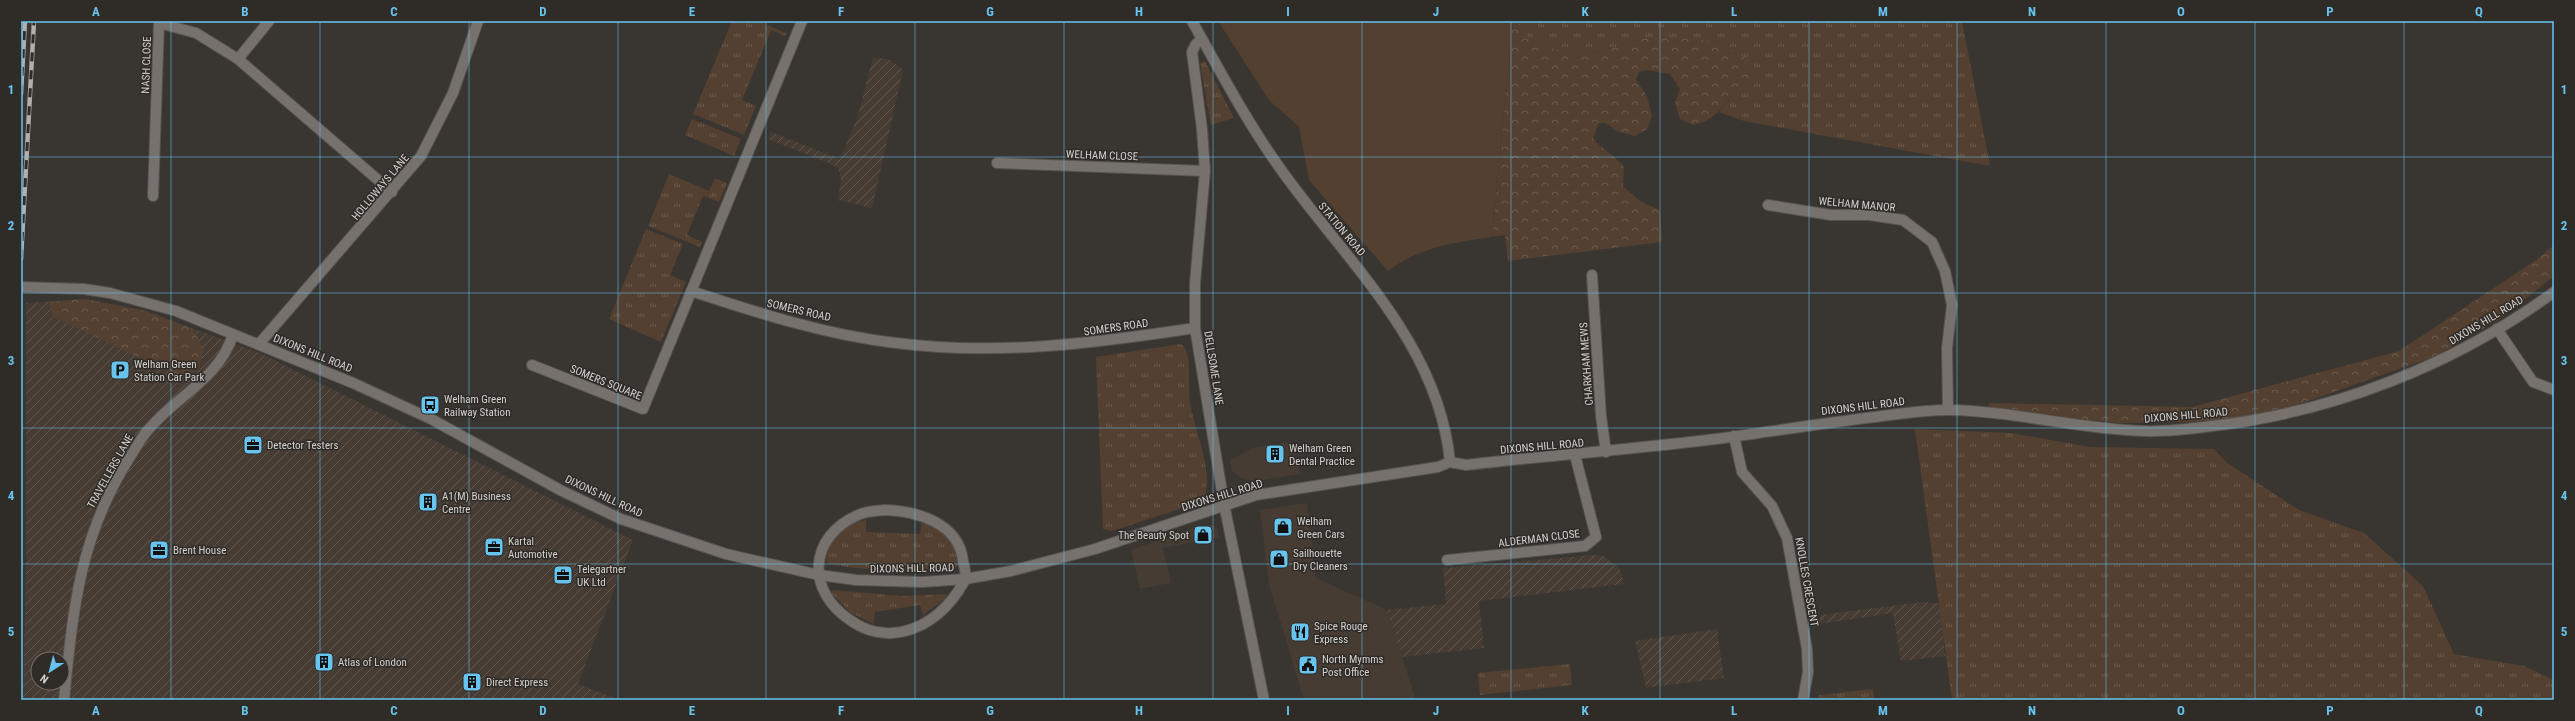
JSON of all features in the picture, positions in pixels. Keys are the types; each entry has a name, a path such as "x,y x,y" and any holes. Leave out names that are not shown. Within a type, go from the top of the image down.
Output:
{"street":[{"path":"238,59 269,21"},
{"name":"HOLLOWAYS LANE","path":"259,344 392,192 421,156 439,124 453,94 478,21"},
{"path":"691,291 802,21"},
{"name":"STATION ROAD","path":"1192,21 1281,170 1379,293 1403,330 1423,368 1441,415 1448,440 1450,462"},
{"name":"NASH CLOSE","path":"153,196 159,23 196,33 238,59 392,192"},
{"name":"DELLSOME LANE","path":"1202,39 1196,44 1192,52 1202,129 1205,171 1195,283 1195,328 1224,504 1264,700"},
{"name":"WELHAM CLOSE","path":"997,163 1205,171"},
{"name":"WELHAM MANOR","path":"1768,205 1831,215 1869,215 1903,220 1932,242 1940,255 1952,305 1947,348 1948,410"},
{"name":"CHARKHAM MEWS","path":"1592,275 1601,416 1606,452"},
{"name":"DIXONS HILL ROAD","path":"21,287 60,288 110,293 176,311 353,383 431,419 562,491 621,519 726,554 819,575 890,583 965,579 1011,571 1096,549 1224,504 1256,495 1438,467 1450,462 1466,465 1606,452 1861,418 1948,410 2026,417 2100,428 2146,432 2226,424 2275,417 2319,406 2438,361 2497,329 2554,292"},
{"name":"SOMERS ROAD","path":"691,291 782,320 895,343 942,347 1043,348 1094,343 1195,328"},
{"name":"SOMERS SQUARE","path":"532,365 643,409 691,291"},
{"path":"2497,329 2533,382 2554,390"},
{"name":"TRAVELLERS LANE","path":"64,700 72,618 82,563 97,518 115,482 147,430 216,368 227,352 233,334"},
{"name":"KNOLLES CRESCENT","path":"1734,436 1742,472 1772,506 1787,538 1807,649 1808,672 1803,700"},
{"name":"ALDERMAN CLOSE","path":"1447,560 1585,546 1596,537 1575,455"},
{"path":"884,510 904,511 928,517 943,527 954,539 962,555 965,579 951,602 930,620 907,631 892,633 872,631 842,615 822,592 819,575 822,549 837,529 858,515 884,510"}],"shaded area":[{"path":"873,57 890,60 903,70 872,208 838,200 841,180 838,167 768,139 771,132 840,159 857,119"},
{"path":"85,299 146,311 262,354 633,540 578,684 620,700 23,700 26,565 26,303"},
{"path":"1292,442 1300,474 1256,481 1242,479 1232,471 1230,460 1252,448"},
{"path":"1307,503 1316,578 1387,610 1416,700 1304,700 1269,584 1260,510"},
{"path":"1212,525 1217,528 1219,537 1163,548 1171,583 1140,589 1131,550 1198,526"},
{"path":"1593,555 1604,556 1620,569 1624,584 1479,601 1484,648 1402,657 1387,610 1446,604 1443,568"},
{"path":"1921,602 1940,603 1945,656 1901,661 1893,613 1818,624 1821,615"},
{"path":"1717,629 1724,678 1646,688 1635,641"}],"green space":[{"path":"732,21 758,21 786,33 785,36 771,30 742,100 756,106 744,135 693,114"},
{"path":"1218,21 1513,21 1492,237 1465,241 1424,251 1399,263 1388,271 1309,180 1299,127 1269,100"},
{"path":"1513,21 1516,21 1529,38 1555,49 1586,55 1651,37 1687,37 1720,43 1748,59 1751,76 1708,120 1693,125 1680,119 1675,102 1680,89 1670,74 1646,70 1639,72 1636,80 1647,96 1652,116 1647,129 1635,136 1616,131 1606,123 1599,123 1593,138 1624,167 1623,186 1641,202 1660,210 1662,242 1508,261 1505,235 1492,237"},
{"path":"1516,21 1962,21 1990,166 1744,121 1719,112 1735,90 1751,76 1651,37 1586,55 1555,49 1528,38"},
{"path":"1205,61 1234,118 1211,125 1200,63"},
{"path":"692,119 741,139 734,156 685,135"},
{"path":"669,174 709,191 715,178 727,183 719,202 703,196 687,235 702,242 700,247 648,226"},
{"path":"646,229 683,244 670,275 686,282 661,342 609,319"},
{"path":"2554,245 2554,276 2500,319 2433,357 2277,412 2204,422 2118,423 1988,410 1989,403 2192,407 2399,351 2536,260"},
{"path":"85,299 146,311 193,329 204,350 199,365 186,380 52,316 49,302"},
{"path":"1180,344 1187,353 1189,361 1190,402 1207,473 1205,495 1192,505 1112,531 1103,529 1096,357"},
{"path":"1915,429 2011,433 2091,447 2214,449 2226,462 2299,510 2364,533 2423,586 2454,654 2524,666 2554,680 2554,700 1952,700"},
{"path":"922,519 953,540 960,562 957,567 877,570 845,567 829,564 826,561 830,546 838,534 851,525 866,520 866,532 920,534"},
{"path":"833,590 902,596 947,594 945,599 923,615 920,605 875,612 874,624 851,613 830,592"},
{"path":"1570,664 1572,685 1480,695 1478,673"},
{"path":"1873,689 1874,700 1818,700 1819,695"}],"railway":[{"path":"21,94 25,21"},
{"path":"21,259 34,21"}],"place":[{"name":"Welham Green Station Car Park","path":"120,370"},
{"name":"Welham Green Railway Station","path":"430,405"},
{"name":"Detector Testers","path":"253,445"},
{"name":"Welham Green Dental Practice","path":"1275,454"},
{"name":"A1(M) Business Centre","path":"428,502"},
{"name":"Welham Green Cars","path":"1283,527"},
{"name":"The Beauty Spot","path":"1203,535"},
{"name":"Kartal Automotive","path":"494,547"},
{"name":"Brent House","path":"159,550"},
{"name":"Sailhouette Dry Cleaners","path":"1279,559"},
{"name":"Telegartner UK Ltd","path":"563,575"},
{"name":"Spice Rouge Express","path":"1300,632"},
{"name":"Atlas of London","path":"324,662"},
{"name":"North Mymms Post Office","path":"1308,665"},
{"name":"Direct Express","path":"472,682"}]}
